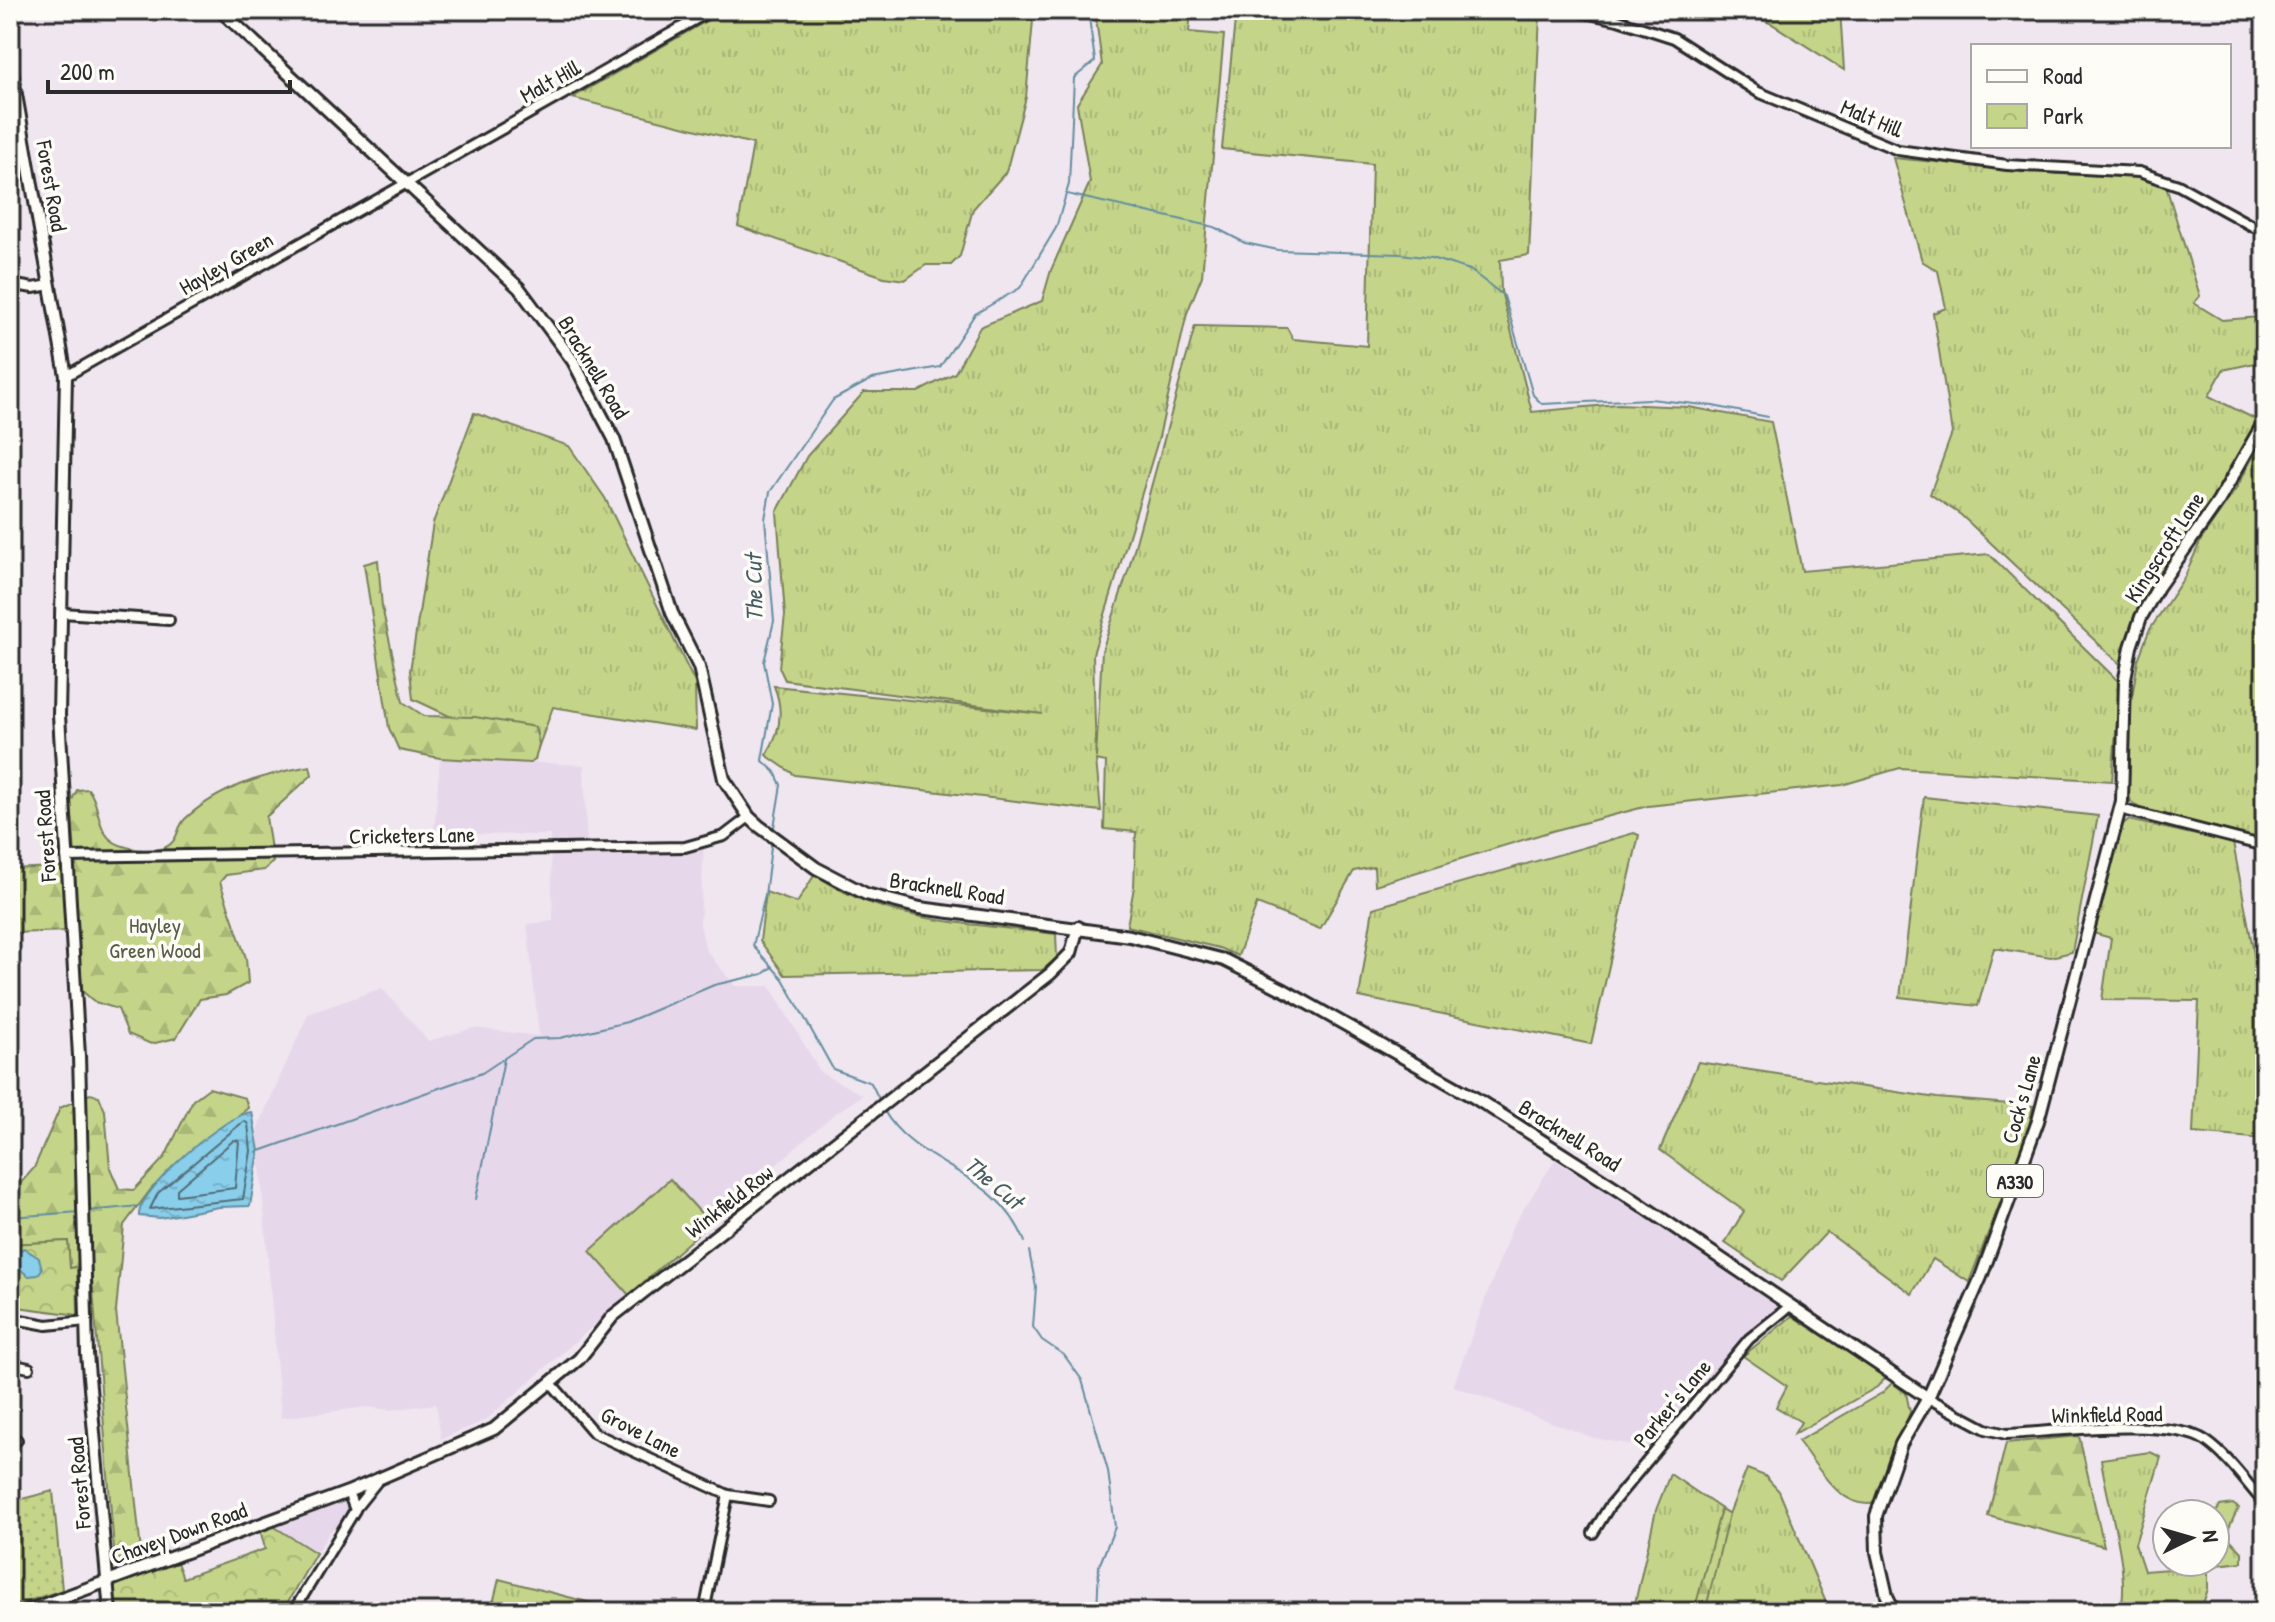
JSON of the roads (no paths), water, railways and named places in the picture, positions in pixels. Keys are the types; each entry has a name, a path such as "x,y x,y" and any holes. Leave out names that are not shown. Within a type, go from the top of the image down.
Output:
{"main road":[{"name":"Bracknell Road","path":"220,10 519,288 573,361 614,439 672,613 699,667 724,779 749,817 816,868 866,894 920,908 1078,927 1224,960 1284,990 1475,1098 1622,1192 1928,1398"},
{"name":"Forest Road","path":"10,61 66,376 59,715 79,1056 86,1321 110,1612"},
{"name":"Kingscroft Lane","path":"2121,805 2126,674 2141,617 2218,502 2265,420"},
{"name":"Cock's Lane","path":"1928,1398 1981,1277 2038,1121 2121,805"},
{"name":"Winkfield Row","path":"348,1492 494,1429 579,1359 613,1316 1050,974 1071,953 1078,927"},
{"name":"A330","path":"1895,1612 1887,1596 1877,1552 1876,1516 1901,1444 1928,1398"},
{"name":"Chavey Down Road","path":"24,1612 348,1492"}],"street":[{"name":"Malt Hill","path":"405,183 712,10"},
{"name":"Malt Hill","path":"1570,10 1618,20 1674,38 1758,92 1888,147 2007,165 2139,172 2178,185 2265,233"},
{"name":"Hayley Green","path":"66,376 405,183"},
{"path":"10,284 33,288 50,285"},
{"path":"62,613 169,620"},
{"path":"2121,805 2265,846"},
{"name":"Cricketers Lane","path":"66,857 685,847 704,845 724,836 749,817"},
{"name":"Parker's Lane","path":"1593,1533 1609,1507 1749,1339 1790,1306"},
{"path":"10,1318 47,1325 86,1321"},
{"path":"10,1364 29,1368"},
{"name":"Grove Lane","path":"552,1384 594,1433 728,1495 769,1501"},
{"name":"Winkfield Road","path":"1928,1398 1986,1429 2006,1434 2142,1428 2192,1434 2217,1451 2265,1504"},
{"path":"293,1612 355,1510 382,1475"},
{"path":"348,1492 355,1510"},
{"path":"704,1612 728,1495"}],"water":[{"path":"252,1112 259,1151 250,1206 219,1207 160,1218 139,1216 142,1204 152,1189 185,1155 224,1125"},
{"path":"24,1248 39,1258 42,1269 38,1275 28,1276 13,1263 13,1254"}],"waterway":[{"path":"10,12 15,10"},
{"name":"The Cut","path":"773,833 781,785 775,772 762,760 772,704 764,662 774,621 765,519 770,492 833,400 872,379 940,367 975,314 1020,288 1056,228 1069,184 1074,78 1095,61 1088,10"},
{"path":"1067,194 1214,227 1245,243 1278,250 1401,254 1431,258 1470,270 1504,296 1533,395 1542,404 1650,399 1713,406 1768,417"},
{"name":"The Cut","path":"772,839 765,895 753,946 783,979 833,1069 871,1083 881,1103"},
{"path":"257,1152 482,1073 533,1039 560,1038 627,1022 714,985 763,974 772,967"},
{"path":"476,1199 504,1059"},
{"name":"The Cut","path":"883,1109 897,1129 915,1144 995,1198 1012,1217 1025,1242"},
{"path":"87,1211 140,1206"},
{"path":"10,1217 80,1212"},
{"name":"The Cut","path":"1029,1251 1036,1287 1033,1327 1042,1340 1064,1355 1082,1380 1108,1471 1115,1527 1099,1566 1097,1612"}],"park label":[{"name":"Hayley Green Wood","path":"155,938"}]}
